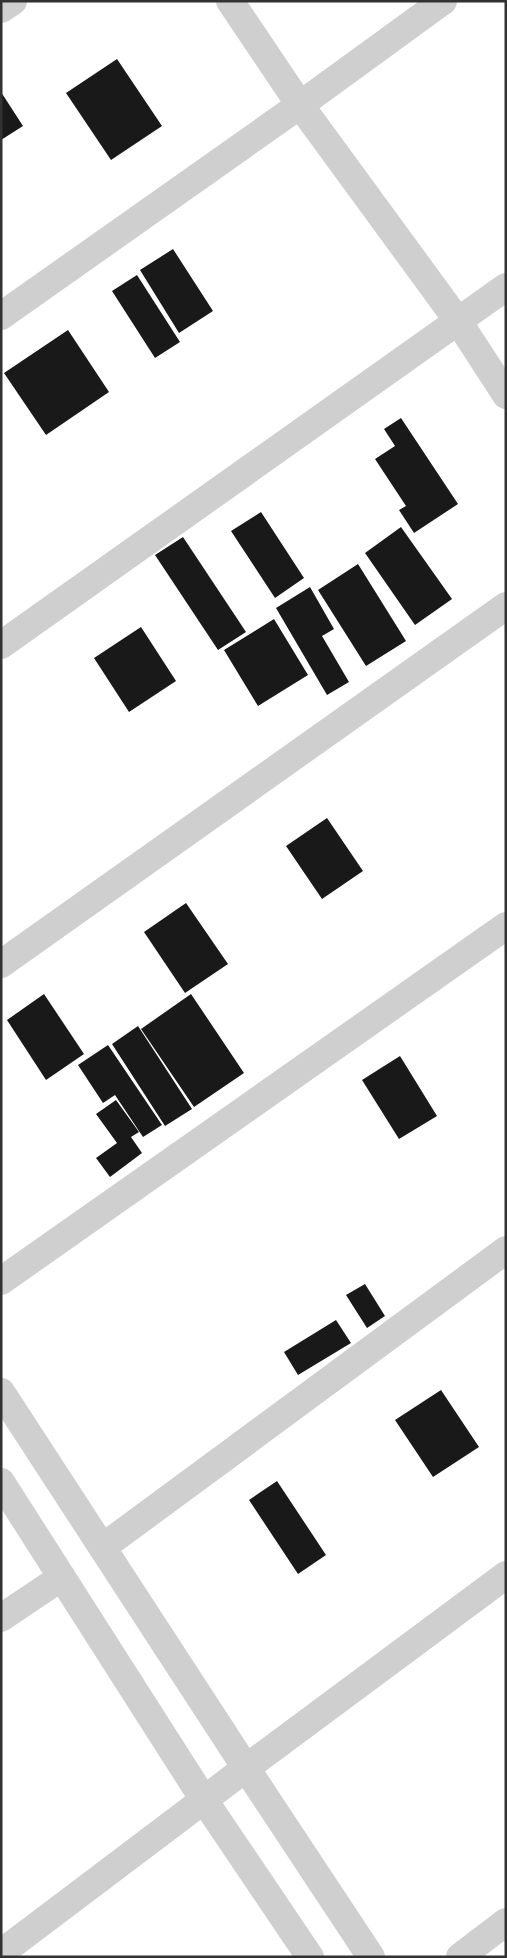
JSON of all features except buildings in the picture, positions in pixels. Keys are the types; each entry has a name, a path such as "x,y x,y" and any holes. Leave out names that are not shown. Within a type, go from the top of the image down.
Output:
{"street":[{"path":"1,9 13,1"},
{"path":"230,1 300,105 458,321 506,395"},
{"path":"1,316 300,105 443,1"},
{"path":"1,645 506,287"},
{"path":"1,964 506,606"},
{"path":"1,1281 506,926"},
{"path":"103,1547 506,1250"},
{"path":"1,1392 371,1957"},
{"path":"1,1482 204,1800 310,1957"},
{"path":"1,1618 62,1576"},
{"path":"1,1953 246,1768 506,1576"},
{"path":"460,1957 506,1922"}]}
